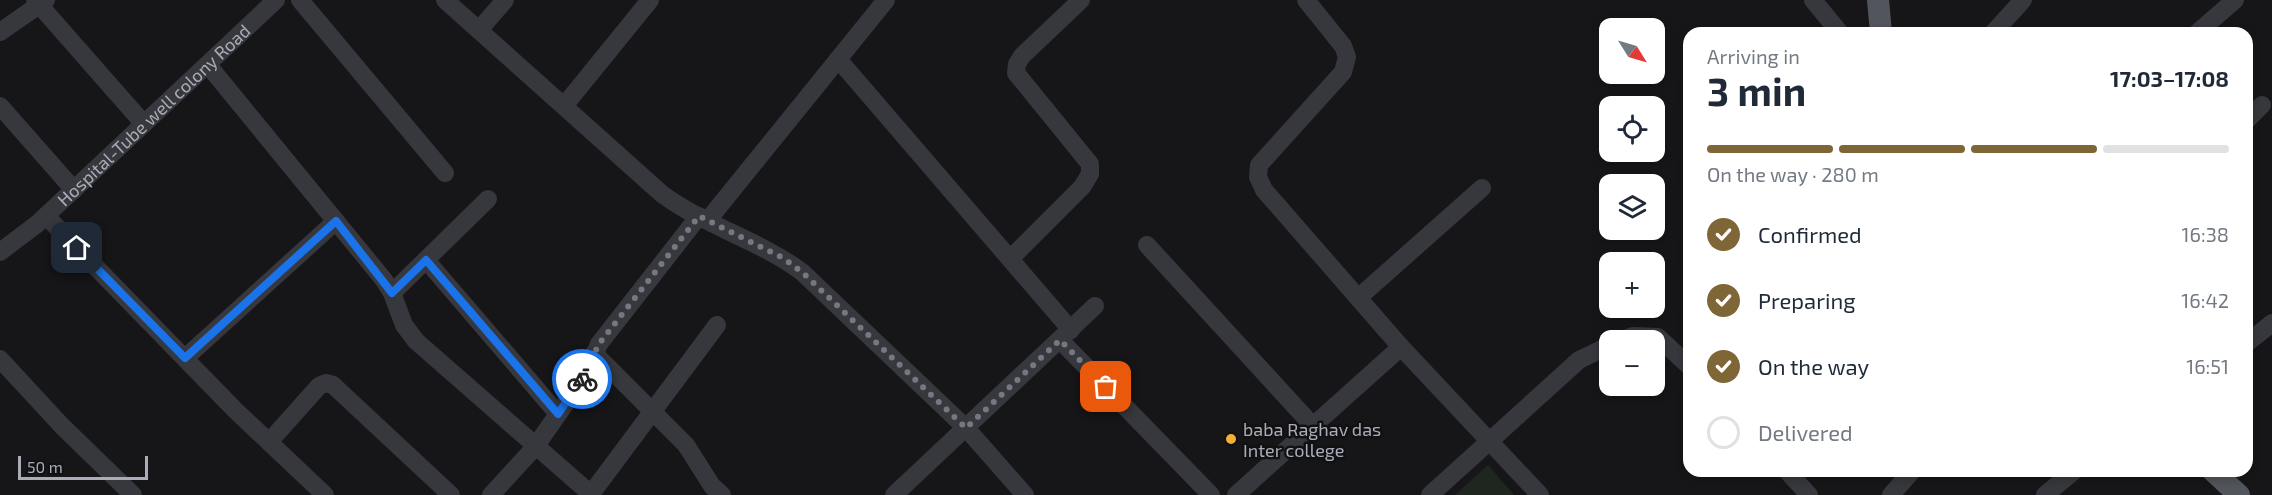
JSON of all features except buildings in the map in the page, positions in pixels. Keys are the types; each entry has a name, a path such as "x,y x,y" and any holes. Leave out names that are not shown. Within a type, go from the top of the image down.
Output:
{"main road":[{"path":"1878,0 1880,27"},
{"path":"2220,477 2239,495"}],"street":[{"name":"Hospital-Tube well colony Road","path":"0,252 46,216 276,0"},
{"path":"300,0 445,173"},
{"path":"445,0 662,194 783,258 802,272 966,428 1025,495"},
{"path":"479,30 505,0"},
{"path":"564,106 650,0"},
{"path":"491,495 535,447 586,374 594,353 886,0"},
{"path":"1010,259 1082,187 1090,174 1090,164 1016,73 1017,64 1022,56 1081,0"},
{"path":"1306,0 1343,46 1347,57 1343,72 1259,165 1258,177 1263,190 1401,347 1540,495"},
{"path":"1813,0 1835,27"},
{"path":"1999,27 2024,0"},
{"path":"2204,27 2235,0"},
{"path":"0,32 40,2 144,124"},
{"path":"838,59 1010,259 1066,335 1211,495"},
{"path":"208,65 392,293 404,325 416,341 591,495 717,325"},
{"path":"2253,114 2262,105"},
{"path":"0,106 74,190"},
{"path":"1358,298 1482,188"},
{"path":"392,293 488,199"},
{"path":"46,216 185,358 325,495"},
{"path":"185,358 336,221"},
{"path":"1147,245 1313,426"},
{"path":"426,260 558,414"},
{"path":"894,495 1095,306"},
{"path":"2253,338 2272,323"},
{"path":"1665,344 1683,360"},
{"path":"1236,495 1401,347"},
{"path":"1430,495 1579,360 1599,350"},
{"path":"594,353 686,445 712,486 722,495"},
{"path":"0,358 62,426 133,495"},
{"path":"269,442 319,386 326,383 333,385 451,495"},
{"path":"1792,477 1809,495"},
{"path":"1891,495 1907,477"},
{"path":"2045,495 2067,477"}],"shaded area":[{"path":"1488,465 1514,495 1455,495"}],"way so far":[{"path":"582,379 599,344 699,216 783,258 802,272 966,428 1060,340 1106,387"}],"place":[{"name":"baba Raghav das Inter college","path":"1231,439"}],"route":[{"path":"77,248 185,358 336,221 392,293 426,260 558,414 582,379"}]}
